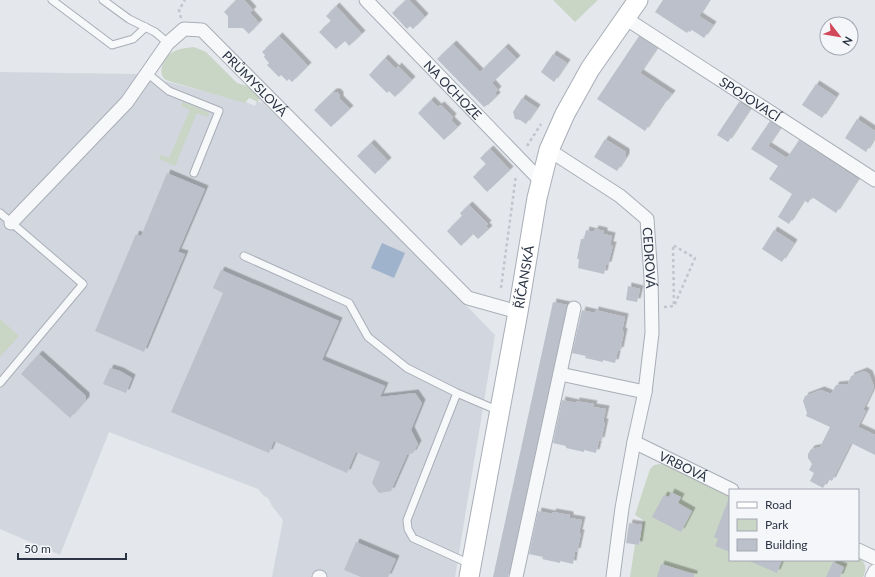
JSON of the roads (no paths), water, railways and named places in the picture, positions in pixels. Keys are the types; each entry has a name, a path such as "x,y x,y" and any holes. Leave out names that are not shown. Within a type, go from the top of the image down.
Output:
{"main road":[{"name":"ŘÍČANSKÁ","path":"470,571 518,312 540,180 549,150 565,114 590,69 638,0"}],"street":[{"name":"NA OCHOZE","path":"366,0 540,180"},
{"name":"SPOJOVACÍ","path":"625,18 875,180"},
{"name":"PRŮMYSLOVÁ","path":"168,43 184,29 202,30 468,298 518,312"},
{"path":"11,223 127,102 168,43"},
{"name":"CEDROVÁ","path":"549,150 620,196 647,219 651,278 652,333 645,392 622,508 613,577"},
{"path":"516,577 574,308"},
{"path":"560,374 645,392"},
{"name":"VRBOVÁ","path":"634,442 730,489"},
{"path":"859,550 875,558"},
{"path":"872,577 875,571"}],"lane":[{"path":"52,0 112,45 133,40 146,27"},
{"path":"103,0 129,20 155,32 168,43"},
{"path":"147,73 169,91 219,111 194,173"},
{"path":"0,212 83,284 0,383"},
{"path":"244,256 349,303 368,337 407,368 457,393 499,411"},
{"path":"457,393 407,520 408,530 413,538 470,571"}],"water":[{"path":"382,243 405,253 394,278 371,268"}]}
